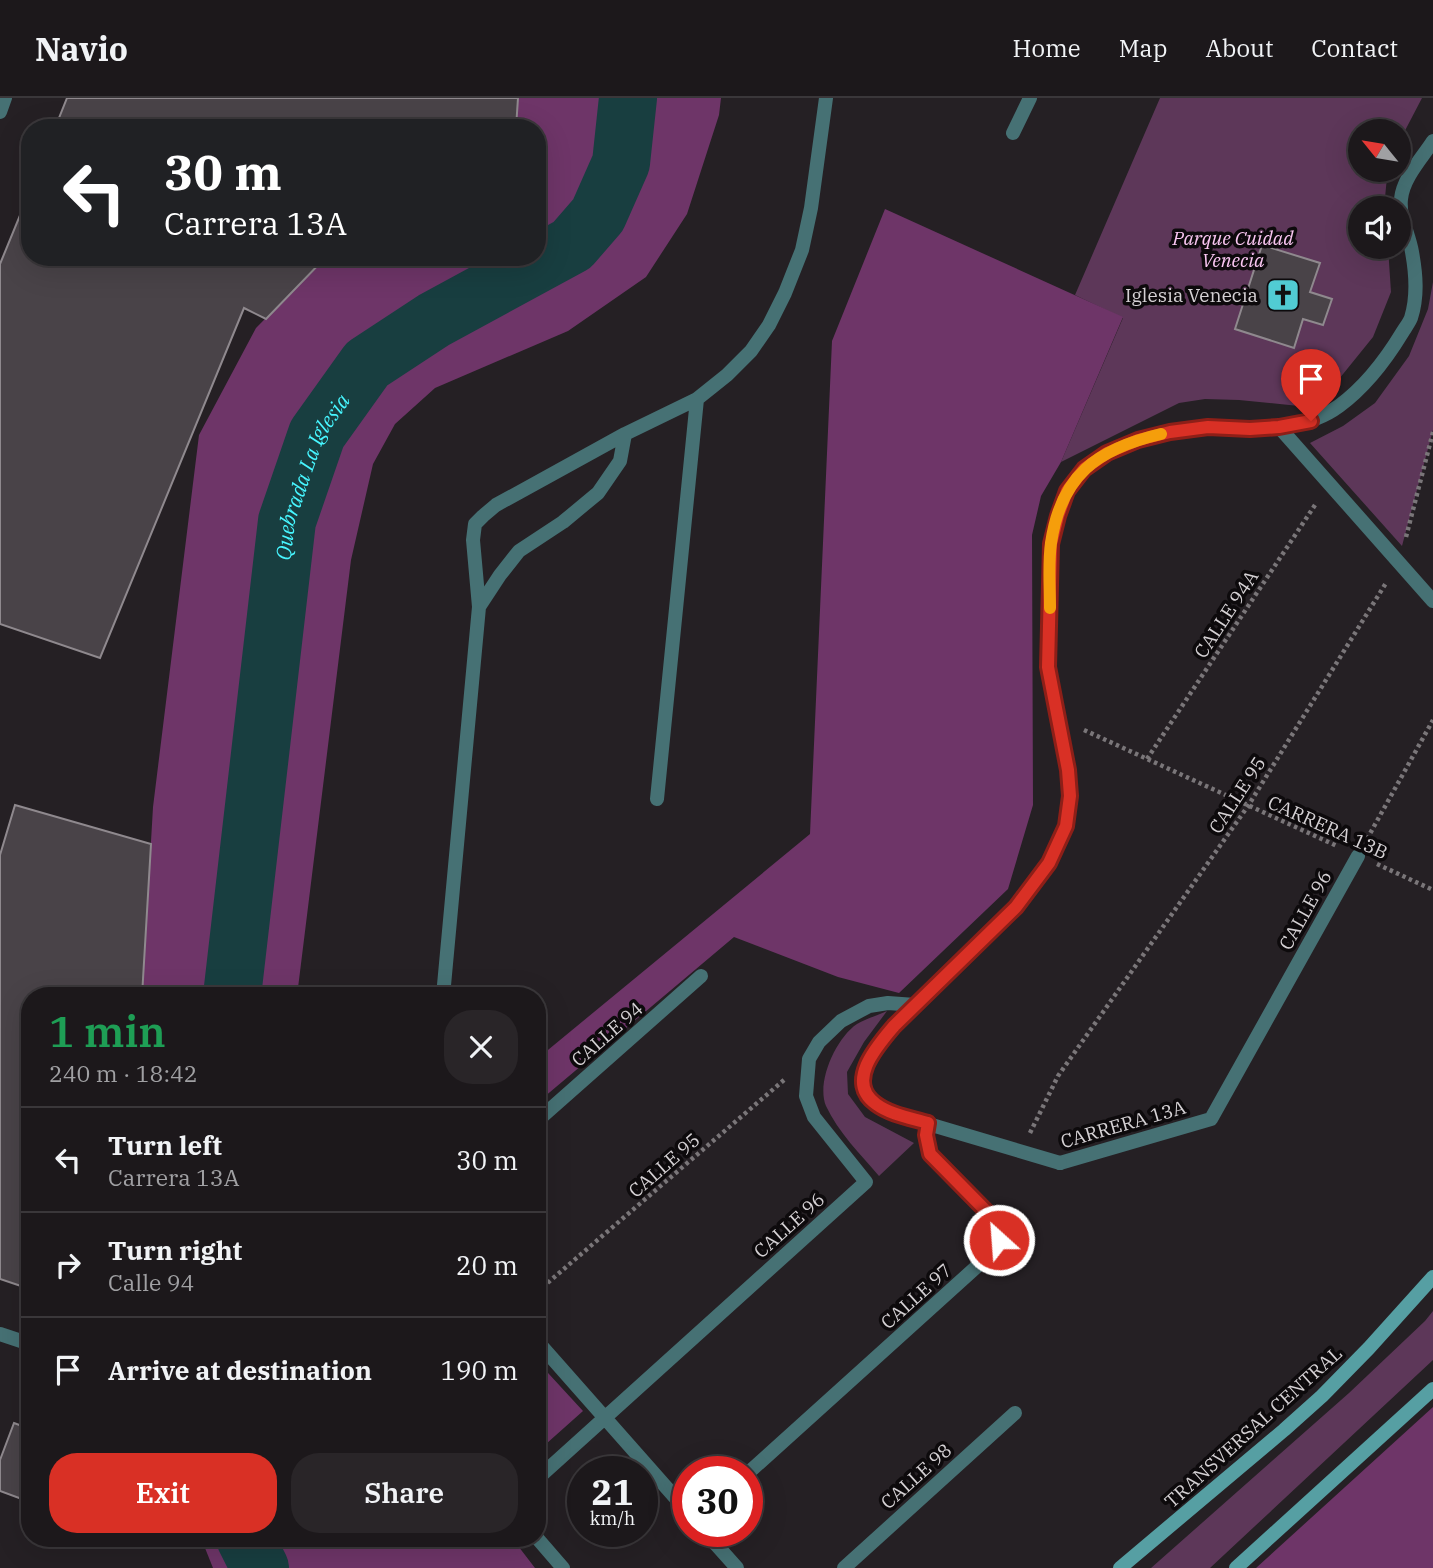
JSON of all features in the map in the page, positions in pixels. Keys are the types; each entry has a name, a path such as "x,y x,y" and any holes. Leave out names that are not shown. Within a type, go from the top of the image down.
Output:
{"main road":[{"name":"TRANSVERSAL CENTRAL","path":"1120,1568 1322,1396 1433,1277"},
{"path":"1237,1568 1433,1389"}],"street":[{"path":"0,112 5,98"},
{"path":"444,987 479,607 473,540 475,524 496,505 697,399 751,351 769,325 802,250 811,208 826,98"},
{"path":"1013,133 1030,98"},
{"path":"809,1059 819,1042 841,1021 869,1006 888,1003 915,1005 1016,907 1049,863 1066,826 1070,796 1068,770 1048,667 1051,544 1067,491 1084,469 1107,453 1138,440 1208,427 1250,429 1311,421 1337,408 1362,387 1390,352 1410,319 1417,286 1401,198 1408,179 1433,141"},
{"path":"657,799 697,399"},
{"path":"1279,427 1433,601"},
{"path":"479,607 519,551 563,522 598,494 620,461 625,435"},
{"name":"CALLE 96","path":"1211,1119 1358,856"},
{"name":"CALLE 94","path":"546,1113 701,976"},
{"name":"CARRERA 13A","path":"915,1005 877,1046 862,1077 866,1093 876,1104 898,1115 1060,1163 1211,1119"},
{"name":"CALLE 96","path":"546,1471 866,1182 814,1117 806,1096 809,1059"},
{"name":"CALLE 97","path":"763,1460 994,1251 999,1240 992,1217 930,1154 926,1135 928,1123"},
{"path":"0,1335 21,1341"},
{"path":"546,1351 672,1494"},
{"name":"CALLE 98","path":"844,1568 1014,1413"},
{"path":"545,1547 563,1568"},
{"path":"718,1547 737,1568"}],"path":[{"name":"CALLE 95","path":"1021,1152 1058,1076 1248,806 1399,562 1433,432"},
{"name":"CALLE 94A","path":"1147,759 1329,484"},
{"name":"CARRERA 13B","path":"1058,719 1433,890"},
{"path":"1358,856 1433,720"},
{"name":"CALLE 95","path":"546,1284 809,1059"}],"green space":[{"name":"Parque Cuidad Venecia","path":"1160,98 1422,98 1411,119 1348,119 1348,182 1387,182 1385,196 1348,196 1348,259 1389,259 1391,292 1373,337 1335,384 1299,406 1205,399 1179,403 1061,462 1123,318 1075,295"},
{"path":"1433,282 1433,430 1402,546 1310,443 1343,426 1375,403 1409,356 1428,309"},
{"path":"887,1011 864,1042 847,1072 848,1094 865,1117 914,1143 879,1176 831,1116 826,1106 824,1085 830,1061 842,1039 857,1024"},
{"path":"1433,1311 1433,1360 1210,1568 1151,1568 1349,1393"}],"shaded area":[{"path":"518,98 721,98 719,115 687,214 646,277 568,331 435,388 395,424 373,464 351,560 298,987 143,987 153,807 199,435 256,328 317,266 546,266 546,119 517,119"},
{"path":"885,209 1123,317 1061,462 1041,496 1032,535 1033,805 1008,889 899,993 838,977 734,937 546,1095 546,1052 810,834 832,341"},
{"path":"546,1371 583,1411 546,1444"},
{"path":"1433,1407 1433,1568 1256,1568"},
{"path":"205,1547 519,1547 535,1568 213,1568"}],"building":[{"path":"67,98 518,98 517,119 59,119"},
{"path":"21,213 21,266 317,266 266,319 244,308 100,658 0,624 0,264"},
{"name":"Iglesia Venecia","path":"1262,245 1320,263 1310,292 1332,299 1323,325 1303,319 1294,348 1235,329"},
{"path":"15,805 151,844 143,987 21,987 21,1286 0,1279 0,855"},
{"path":"14,1423 21,1426 21,1499 0,1491 0,1460"}],"waterway":[{"name":"Quebrada La Iglesia","path":"546,259 572,245 598,215 621,163 628,98"},
{"name":"Quebrada La Iglesia","path":"233,987 287,521 317,434 367,364 434,320 533,266"},
{"name":"Quebrada La Iglesia","path":"250,1547 260,1568"}],"slow traffic":[{"path":"1050,608 1051,544 1067,491 1084,469 1107,453 1161,434"}],"place":[{"name":"Iglesia Venecia","path":"1283,295"}],"route":[{"path":"999,1240 992,1217 930,1154 926,1135 928,1123 898,1115 876,1104 866,1093 862,1077 877,1046 894,1026 1016,907 1049,863 1066,826 1070,796 1068,770 1048,667 1051,544 1067,491 1084,469 1107,453 1138,440 1208,427 1250,429 1311,421"}]}
